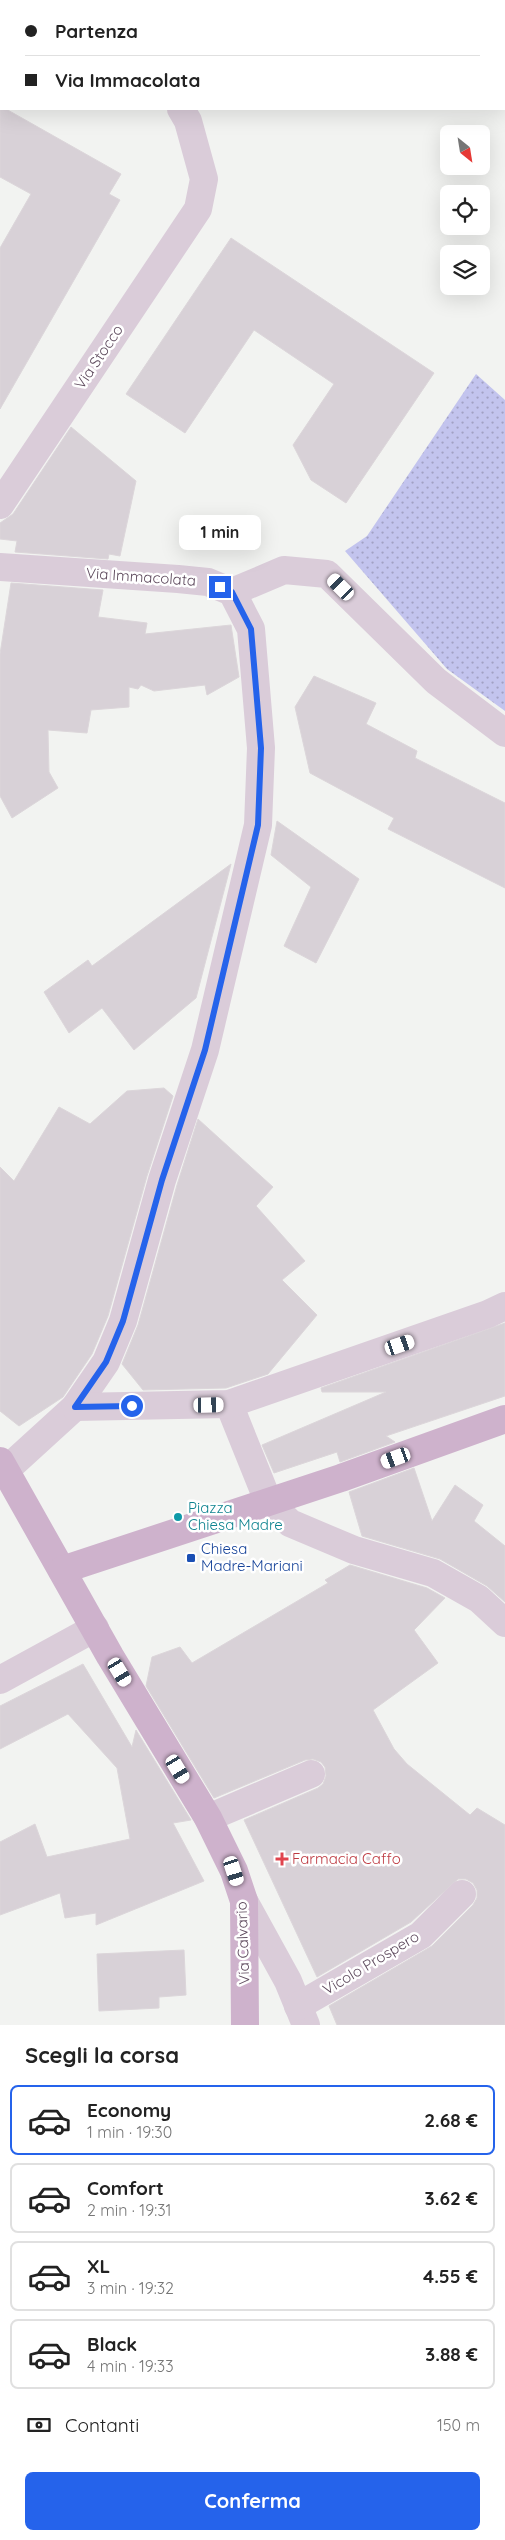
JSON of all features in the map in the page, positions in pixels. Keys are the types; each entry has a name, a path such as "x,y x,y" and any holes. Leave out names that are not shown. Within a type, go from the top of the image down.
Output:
{"main road":[{"path":"62,1570 275,1499 505,1419"},
{"name":"Via Calvario","path":"3,1466 110,1656 208,1818 234,1871 244,1901 244,2025"}],"street":[{"name":"Via Stocco","path":"0,505 198,209 204,179 188,121 182,110"},
{"name":"Via Immacolata","path":"0,567 186,579 208,582 232,592"},
{"path":"3,1466 75,1407 106,1362 123,1321 162,1180 205,1050 258,825 261,748 251,629 232,592 284,570 327,574 436,681 505,732"},
{"path":"75,1407 235,1403 488,1314 505,1306"},
{"path":"235,1403 275,1499 290,1523 354,1550 433,1573 501,1612"},
{"path":"0,1680 95,1628"},
{"path":"208,1818 311,1774"},
{"name":"Vicolo Prospero","path":"302,2016 421,1935 462,1894"},
{"path":"244,1901 288,1981 302,2016"}],"shaded area":[{"path":"476,374 505,400 505,711 447,669 345,551 367,536"}],"building":[{"path":"0,110 8,110 121,174 109,194 120,200 0,409 0,248 31,194 0,177"},
{"path":"231,238 434,373 346,503 311,480 293,445 334,384 254,330 185,433 126,394"},
{"path":"71,427 136,481 120,556 109,554 108,559 15,552 17,541 0,539 0,523 13,514"},
{"path":"11,583 103,590 98,617 147,623 145,634 231,625 239,677 207,695 205,685 154,691 141,685 138,689 129,687 129,707 91,710 87,733 48,730 49,772 58,788 12,818 0,796 0,654"},
{"path":"314,676 376,703 366,724 417,751 415,758 505,803 505,888 388,829 394,818 310,773 295,707"},
{"path":"277,821 359,879 316,963 284,946 311,887 271,855"},
{"path":"231,864 196,998 134,1050 102,1008 69,1033 44,992 88,960 92,966"},
{"path":"164,1088 173,1096 147,1176 108,1316 92,1354 63,1397 19,1426 0,1411 0,1167 14,1181 59,1107 90,1124 127,1091"},
{"path":"198,1119 273,1187 256,1206 305,1261 282,1280 317,1315 268,1374 226,1388 143,1390 122,1364 138,1325 177,1185"},
{"path":"505,1323 505,1396 386,1436 395,1442 340,1462 337,1452 274,1473 262,1445 386,1392 322,1392 321,1388"},
{"path":"414,1468 432,1521 455,1485 483,1505 474,1521 505,1546 505,1602 487,1586 440,1559 362,1536 349,1492"},
{"path":"350,1565 427,1588 445,1598 414,1630 438,1663 373,1710 394,1749 407,1764 470,1815 477,1808 505,1825 505,2025 337,2025 329,2006 432,1946 473,1905 477,1898 477,1890 473,1883 466,1879 458,1879 411,1922 317,1977 244,1820 318,1788 323,1784 326,1776 325,1767 321,1762 313,1759 305,1760 214,1798 146,1686 152,1657 180,1647 192,1663 328,1583 325,1580"},
{"path":"83,1664 132,1747 136,1730 191,1820 173,1823 204,1881 96,1925 96,1913 65,1918 60,1893 0,1915 0,1842 35,1824 47,1857 130,1839 117,1768 68,1714 0,1749 0,1706"},
{"path":"184,1950 186,1995 159,1997 159,2008 99,2011 97,1954"}],"place":[{"name":"Piazza Chiesa Madre","path":"178,1517"},
{"name":"Chiesa Madre-Mariani","path":"191,1558"},
{"name":"Farmacia Caffo","path":"282,1859"}],"route":[{"path":"132,1406 75,1407 106,1362 123,1321 162,1180 205,1050 258,825 261,748 251,629 232,592 220,587"}]}
